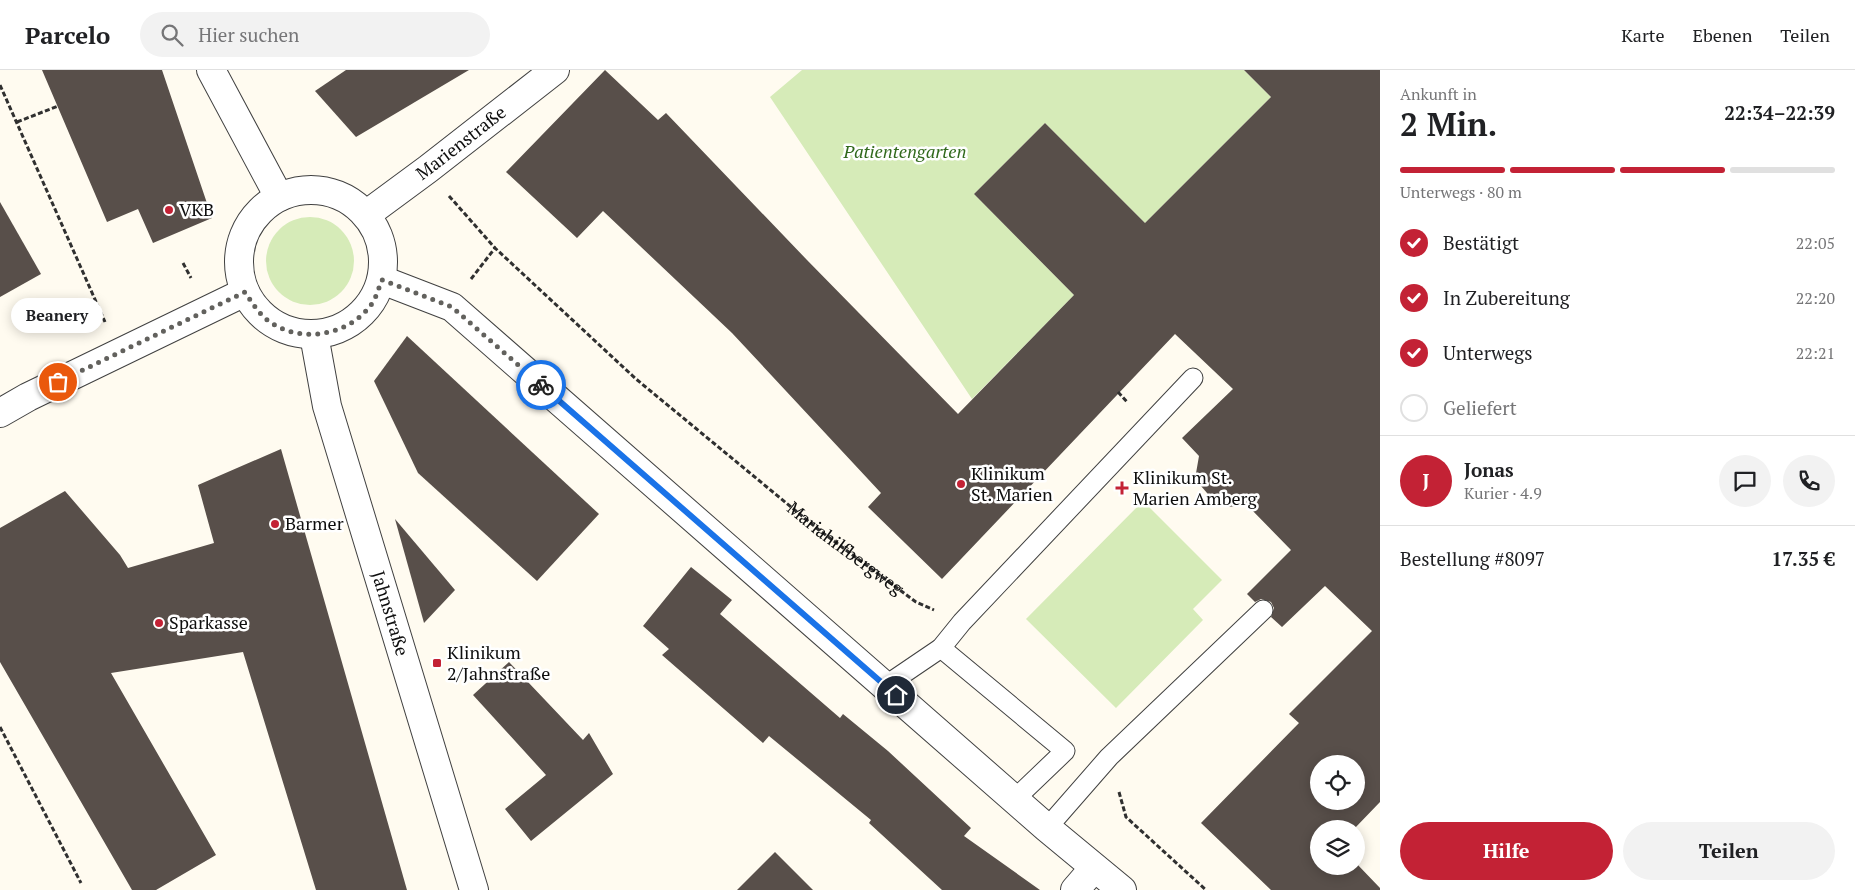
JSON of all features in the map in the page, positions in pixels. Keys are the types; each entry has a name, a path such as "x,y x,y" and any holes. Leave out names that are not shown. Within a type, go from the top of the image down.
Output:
{"street":[{"path":"211,70 279,197"},
{"name":"Marienstraße","path":"366,214 428,169 555,70"},
{"path":"302,190 326,190 349,199 366,214 379,235 384,257 382,280 373,302 357,319 337,330 314,335 293,333 273,324 256,310 245,292 239,270 240,248 248,227 261,210 279,197 302,190"},
{"path":"382,280 452,307 1047,828 1122,890"},
{"path":"0,414 28,397 245,292"},
{"name":"Jahnstraße","path":"314,335 328,406 474,890"},
{"path":"1075,890 1094,868"}],"lane":[{"path":"886,686 941,648 962,622 1193,378"},
{"path":"1047,828 1109,757 1263,610"},
{"path":"941,648 1065,751 1015,799"}],"path":[{"path":"0,85 119,353"},
{"path":"17,122 58,106"},
{"name":"Mariahilfbergweg","path":"444,190 494,248 636,379 819,530 916,602 962,622"},
{"path":"467,284 494,248"},
{"path":"183,263 191,278"},
{"path":"0,727 81,883"},
{"path":"1109,757 1126,817 1206,890"}],"green space":[{"name":"Patientengarten","path":"802,70 1244,70 1271,97 1145,223 1045,123 974,194 1074,295 972,399 770,97"},
{"path":"310,217 327,221 341,230 350,244 354,261 350,278 341,292 327,301 310,305 293,301 279,292 270,278 266,261 270,244 279,230 293,221"},
{"path":"1143,501 1222,580 1193,609 1203,620 1116,708 1026,619"}],"building":[{"path":"42,70 162,70 212,218 153,243 138,209 107,222"},
{"path":"346,70 469,70 356,137 315,91"},
{"name":"Klinikum St. Marien","path":"605,70 658,120 666,113 958,414 1074,295 974,194 1045,123 1145,223 1271,97 1244,70 1380,70 1380,802 1363,820 1310,820 1310,875 1365,875 1365,872 1380,890 1271,890 1201,823 1299,723 1289,714 1372,631 1325,586 1282,627 1271,617 1274,608 1271,602 1261,599 1255,602 1247,594 1291,550 1248,506 1219,507 1195,479 1199,456 1182,438 1233,389 1175,334 942,579 868,507 881,493 732,333 603,211 577,238 506,172"},
{"path":"0,202 41,274 0,297"},
{"path":"407,336 599,514 537,581 418,473 374,381"},
{"path":"281,449 407,890 316,890 243,652 111,673 216,855 156,890 132,890 0,662 0,528 65,491 120,555 128,568 214,543 198,485"},
{"path":"395,519 455,590 424,623"},
{"path":"691,567 732,600 720,614 840,718 843,714 888,751 971,828 964,836 1040,890 942,890 869,823 871,820 769,736 763,743 662,655 669,649 643,626"},
{"path":"509,662 583,740 589,733 613,774 531,841 505,809 546,775 473,695"},
{"path":"775,852 813,890 737,890"}],"way so far":[{"path":"58,382 245,292 256,310 273,324 293,333 314,335 337,330 357,319 373,302 382,280 452,307 541,385"}],"place":[{"name":"VKB","path":"169,210"},
{"name":"Beanery","path":"58,382"},
{"name":"Klinikum St. Marien","path":"961,484"},
{"name":"Klinikum St. Marien Amberg","path":"1122,488"},
{"name":"Barmer","path":"275,524"},
{"name":"Sparkasse","path":"159,623"},
{"name":"Klinikum 2/Jahnstraße","path":"437,663"}],"route":[{"path":"541,385 896,695"}]}
